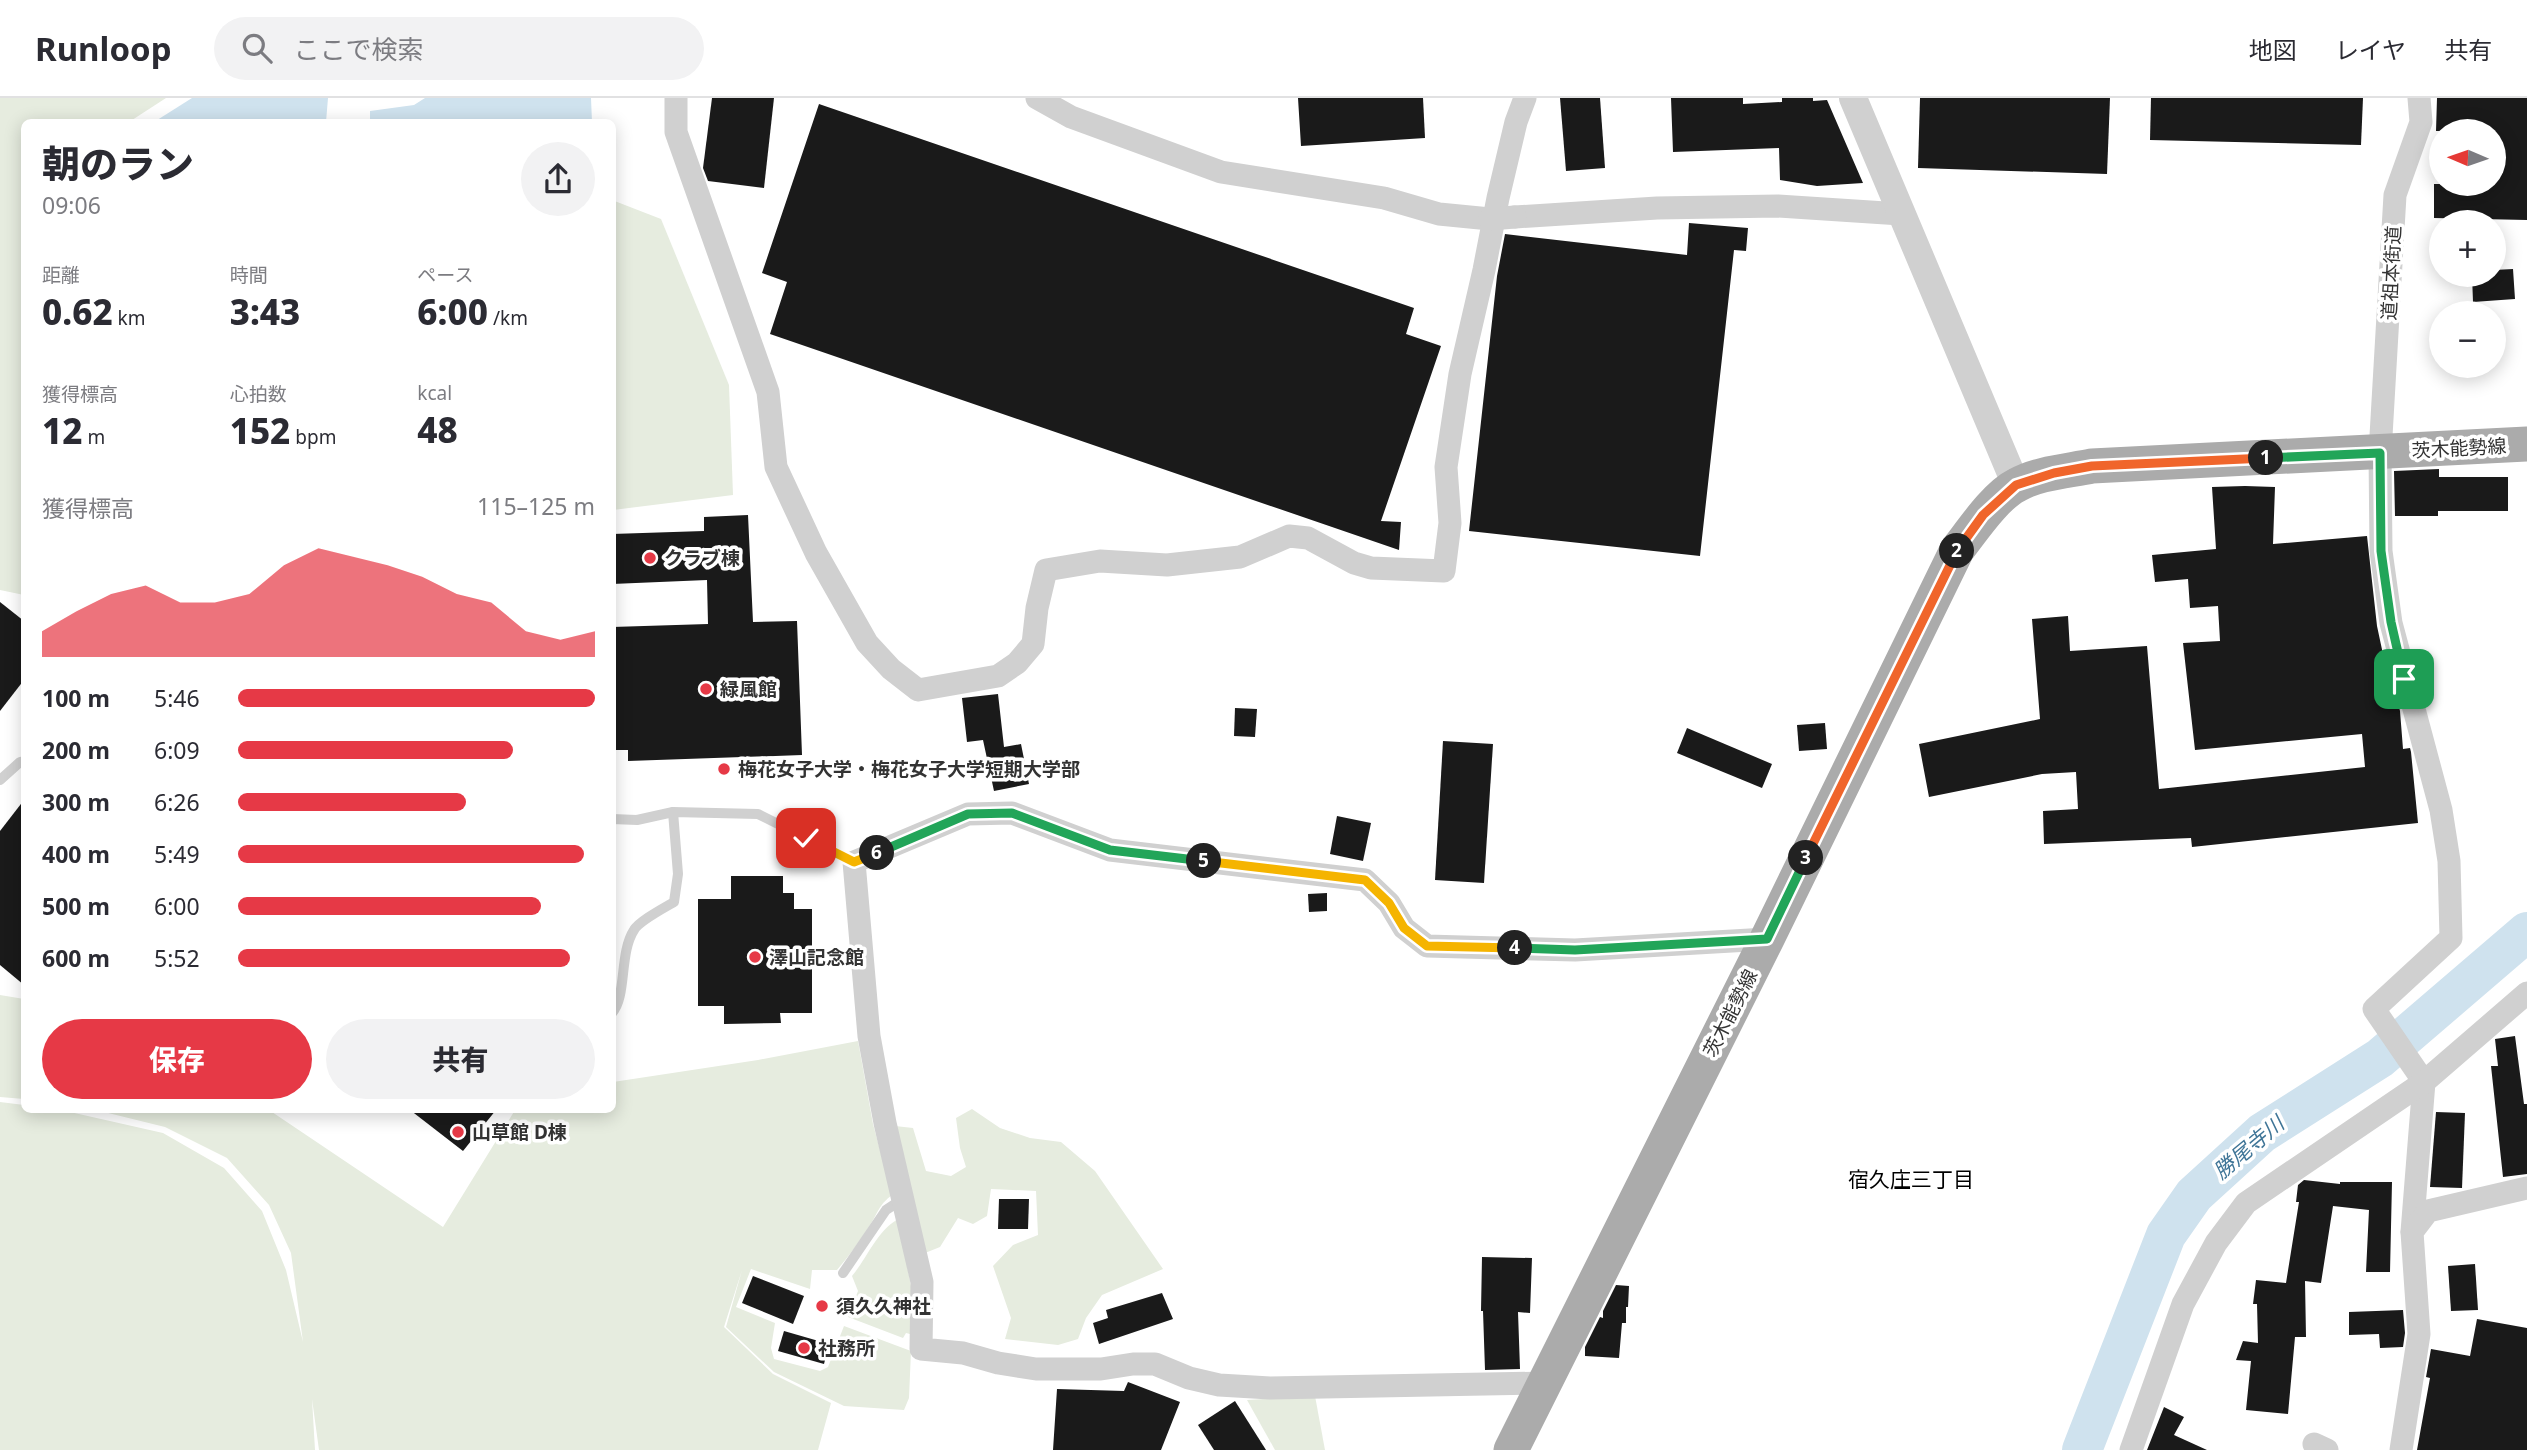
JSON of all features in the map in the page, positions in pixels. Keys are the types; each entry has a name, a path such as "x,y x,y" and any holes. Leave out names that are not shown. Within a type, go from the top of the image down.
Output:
{"main road":[{"name":"茨木能勢線","path":"1511,1450 1767,939 1957,550 1983,515 2016,485 2054,473 2092,466 2527,444"}],"street":[{"path":"677,98 676,132 768,392 775,467 816,553 867,643 891,669 918,690 998,676 1017,663 1033,644 1037,608 1046,570 1100,561 1167,565 1240,557 1289,536 1308,538 1354,564 1371,568 1444,571 1450,523 1446,467 1460,374 1498,198 1516,122 1525,98"},
{"path":"1037,98 1071,117 1221,172 1384,198 1439,214 1490,219 1657,208 1777,206 1901,214"},
{"path":"1853,98 2016,485"},
{"name":"道祖本街道","path":"2419,98 2421,122 2395,195 2380,453 2381,551 2387,599 2404,679 2441,810 2449,861 2451,938 2374,1009 2424,1082"},
{"path":"1545,1383 1270,1388 1219,1385 1189,1378 1155,1364 1036,1369 998,1363 963,1353 921,1349 922,1282 885,1123 869,1035 854,862 968,814 1012,813 1110,850 1365,880 1389,903 1404,928 1427,946 1575,950 1767,939"},
{"path":"2131,1450 2183,1304 2216,1243 2246,1203 2424,1082 2527,993"},
{"path":"2400,1450 2418,1334 2412,1232 2424,1082"},
{"path":"2412,1232 2428,1211 2527,1188"}],"lane":[{"path":"0,780 21,762"},
{"path":"616,1009 623,959 634,928 674,902 678,874 673,812"},
{"path":"616,819 637,820 673,812 758,814 854,862"},
{"path":"843,1273 886,1210 904,1198"}],"shaded area":[{"path":"0,98 166,98 134,119 21,119 21,594 0,590"},
{"path":"616,202 661,219 729,385 733,495 616,510"},
{"path":"0,995 21,998 21,1099 0,1097"},
{"path":"858,1041 873,1124 892,1195 881,1206 837,1270 812,1270 810,1289 751,1269 736,1307 775,1323 771,1348 774,1359 820,1371 828,1367 844,1326 911,1351 909,1398 904,1410 844,1406 774,1372 726,1327 742,1270 724,1327 773,1374 831,1403 818,1450 319,1450 312,1399 315,1450 0,1450 0,1102 21,1105 21,1113 74,1113 163,1133 224,1168 262,1211 286,1270 303,1342 291,1253 269,1205 227,1158 165,1127 108,1113 273,1113 443,1227 513,1113 616,1113 616,1082 758,1060"},
{"path":"972,1109 1000,1128 1030,1138 1061,1142 1095,1171 1163,1269 1102,1295 1086,1318 1078,1339 1058,1345 1005,1339 1011,1318 993,1266 1013,1245 1038,1235 1036,1191 991,1189 987,1216 973,1224 958,1218 940,1247 925,1253 895,1126 913,1128 926,1171 951,1176 966,1167 956,1118"},
{"path":"898,1219 911,1286 910,1334 906,1333 903,1338 848,1317 858,1291 852,1276 878,1238"},
{"path":"1315,1396 1325,1450 1275,1450 1247,1400"}],"water":[{"path":"192,98 328,98 326,119 159,119"},
{"path":"425,98 591,98 592,119 370,119 370,111 414,105"}],"building":[{"path":"712,98 774,98 764,188 708,181 703,168"},
{"path":"1298,98 1423,98 1425,138 1301,146"},
{"path":"1560,98 1600,98 1605,168 1566,171"},
{"path":"1671,98 1743,98 1743,104 1782,102 1782,98 1827,100 1863,183 1817,186 1780,180 1779,148 1673,152"},
{"path":"1920,98 2110,98 2107,174 1918,168"},
{"path":"2151,98 2363,98 2361,145 2150,140"},
{"path":"2437,98 2527,98 2527,220 2506,220 2506,210 2434,210 2434,196 2506,196 2506,119 2436,119"},
{"path":"819,104 1414,308 1406,334 1441,346 1381,521 1401,522 1399,550 770,334 787,282 762,273"},
{"path":"1689,223 1748,228 1746,251 1734,250 1700,556 1469,531 1497,276 1505,234 1687,255"},
{"path":"2506,269 2513,269 2515,299 2473,301 2472,287 2506,287"},
{"path":"2439,469 2439,477 2508,477 2508,511 2438,511 2438,516 2395,516 2394,471"},
{"path":"2212,487 2275,487 2273,544 2367,536 2377,626 2387,673 2390,673 2400,711 2403,749 2410,748 2411,752 2418,823 2192,847 2191,838 2044,844 2043,811 2078,809 2076,772 2042,774 1929,797 1919,744 2040,719 2032,619 2068,616 2070,651 2147,646 2159,789 2365,767 2362,734 2195,750 2183,643 2220,641 2218,606 2190,608 2188,579 2155,582 2152,555 2216,549"},
{"name":"緑風館","path":"748,515 753,622 797,621 802,755 628,761 628,750 616,750 616,627 708,624 707,580 616,584 616,534 704,531 704,517"},
{"path":"0,602 21,619 21,684 0,711"},
{"path":"998,694 1004,747 1021,744 1029,784 994,791 983,740 967,742 962,698"},
{"path":"1235,708 1257,709 1255,737 1234,736"},
{"path":"1825,723 1827,749 1799,751 1797,725"},
{"path":"1687,728 1772,764 1762,788 1677,753"},
{"path":"1443,741 1493,744 1484,883 1435,880"},
{"path":"21,804 21,982 0,965 0,831"},
{"path":"1337,816 1371,823 1363,861 1330,854"},
{"name":"澤山記念館","path":"731,876 783,876 783,893 794,893 794,909 812,909 812,1013 780,1013 781,1023 724,1024 724,1006 698,1006 698,899 731,899"},
{"path":"1327,893 1327,911 1309,912 1308,894"},
{"path":"2515,1036 2524,1104 2527,1104 2527,1174 2503,1177 2491,1066 2498,1066 2495,1039"},
{"path":"2436,1112 2465,1113 2462,1188 2430,1187"},
{"name":"山草館 D棟","path":"414,1113 494,1113 463,1151"},
{"path":"2304,1180 2340,1184 2392,1182 2390,1272 2366,1272 2369,1210 2333,1206 2321,1283 2305,1281 2306,1337 2295,1337 2288,1414 2246,1410 2251,1361 2236,1360 2243,1341 2258,1343 2257,1304 2253,1304 2256,1280 2286,1283 2299,1202 2296,1202 2298,1185"},
{"path":"999,1199 1029,1199 1028,1229 998,1229"},
{"path":"1482,1257 1532,1258 1530,1313 1518,1312 1520,1369 1485,1370 1481,1311"},
{"path":"2475,1264 2478,1310 2451,1311 2448,1266"},
{"path":"753,1276 804,1296 793,1324 742,1303"},
{"path":"1616,1285 1629,1286 1626,1323 1622,1323 1619,1358 1585,1356 1585,1347 1600,1317 1603,1318 1603,1311"},
{"path":"1162,1293 1173,1319 1099,1344 1093,1323 1108,1318 1106,1310"},
{"path":"2403,1310 2403,1347 2380,1348 2379,1334 2349,1335 2349,1312"},
{"path":"2477,1319 2527,1328 2527,1450 2417,1450 2430,1378 2426,1377 2431,1349 2470,1356"},
{"name":"社務所","path":"784,1331 829,1344 824,1364 778,1351"},
{"path":"1128,1382 1180,1402 1161,1450 1053,1450 1057,1389 1124,1391"},
{"path":"1235,1401 1266,1450 1214,1450 1198,1425"},
{"path":"2164,1407 2184,1417 2174,1435 2207,1450 2147,1450"}],"waterway":[{"name":"勝尾寺川","path":"2082,1450 2166,1235 2194,1195 2262,1133 2380,1058 2527,932"}],"place":[{"name":"クラブ棟","path":"650,558"},
{"name":"緑風館","path":"706,689"},
{"name":"梅花女子大学・梅花女子大学短期大学部","path":"724,769"},
{"name":"澤山記念館","path":"755,957"},
{"name":"山草館 D棟","path":"458,1132"},
{"name":"須久久神社","path":"822,1306"},
{"name":"社務所","path":"804,1348"}],"district":[{"name":"宿久庄三丁目","path":"1911,1180"}],"route":[{"path":"806,838 854,862 968,814 1012,813 1110,850 1365,880 1389,903 1404,928 1427,946 1575,950 1767,939 1957,550 1983,515 2016,485 2054,473 2092,466 2380,453 2381,551 2391,622 2404,679"}]}
